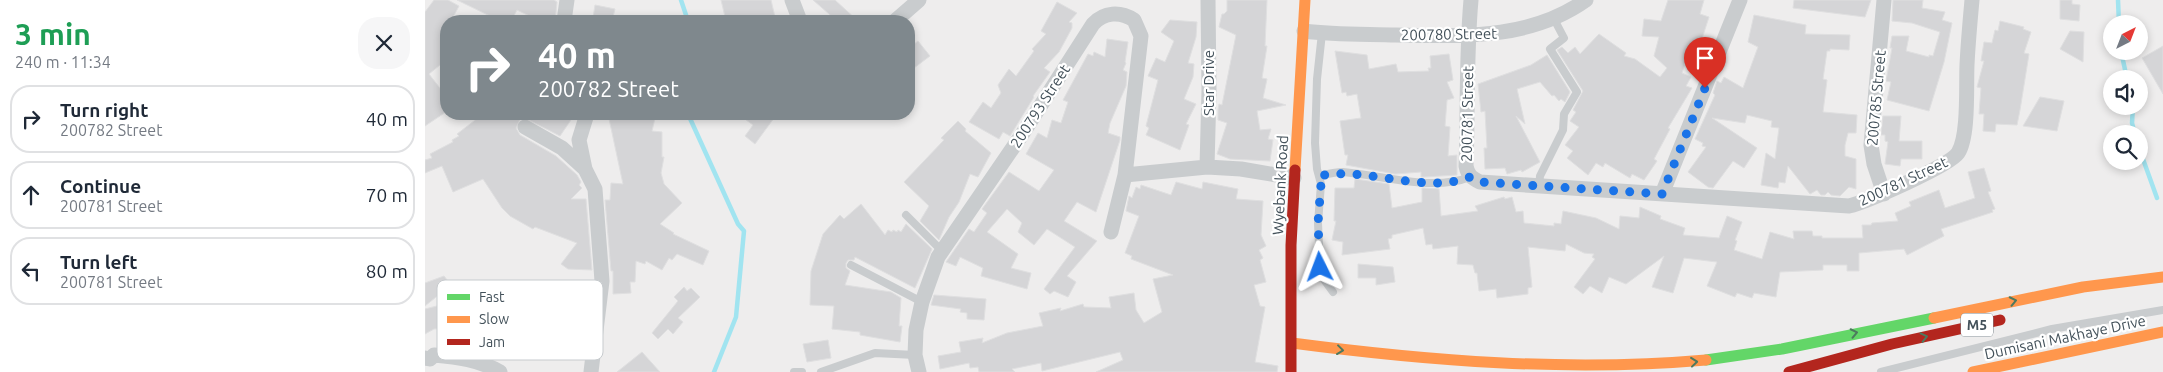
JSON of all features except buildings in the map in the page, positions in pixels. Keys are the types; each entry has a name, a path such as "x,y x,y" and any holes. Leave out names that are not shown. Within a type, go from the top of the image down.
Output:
{"main road":[{"name":"Wyebank Road","path":"1291,372 1291,245 1305,0"},
{"path":"1292,344 1507,367 1601,368 1692,362 1782,349 2083,287 2163,277"},
{"name":"Dumisani Makhaye Drive","path":"2115,295 2163,284"},
{"name":"Dumisani Makhaye Drive","path":"1789,372 1892,344 2014,317"},
{"name":"Dumisani Makhaye Drive","path":"1973,372 2163,332"},
{"path":"2011,372 2071,350"}],"street":[{"path":"565,15 567,0"},
{"path":"792,0 798,15"},
{"path":"902,15 919,0"},
{"name":"Star Drive","path":"1207,167 1209,90 1208,0"},
{"name":"200781 Street","path":"1471,0 1468,36 1469,96 1466,166 1470,177 1480,182 1539,187 1849,206 1884,194 1953,158 1961,147 1966,118 1972,0"},
{"name":"200780 Street","path":"1304,31 1322,34 1468,36 1501,34 1536,26 1587,0"},
{"path":"1662,194 1740,0"},
{"name":"200785 Street","path":"1884,0 1871,145 1874,164 1884,194"},
{"name":"200793 Street","path":"919,372 915,355 916,330 922,302 941,250 1023,133 1085,35 1099,18 1104,15 1129,17 1137,24 1141,36 1125,175 1111,232"},
{"path":"585,120 579,140 585,169 595,189 602,280"},
{"path":"525,127 562,148 585,169"},
{"path":"1125,175 1207,167 1241,169 1294,178"},
{"path":"425,358 430,359 434,355 437,355"},
{"path":"470,360 488,365 500,372"}],"lane":[{"path":"1539,187 1540,176 1563,130 1565,114 1577,92 1549,49 1564,38 1553,19"},
{"path":"1322,34 1317,79 1315,142 1317,169 1321,184 1318,223 1320,267 1325,281 1333,292"},
{"path":"1319,176 1341,172 1384,179 1437,182 1457,182 1470,177"},
{"path":"905,215 941,250"},
{"path":"851,264 922,302"},
{"path":"1881,372 2051,329 2163,310"},
{"path":"821,372 875,354 915,355"},
{"path":"794,372 802,372"}],"waterway":[{"path":"681,0 686,15"},
{"path":"2118,0 2119,15"},
{"path":"2123,60 2125,70"},
{"path":"2132,115 2133,125"},
{"path":"691,120 738,224 744,231 736,317 714,372"},
{"path":"2147,170 2157,198"}],"traffic: fast":[{"path":"1706,360 1782,349 1934,318"}],"traffic: slow":[{"path":"1295,170 1305,0"},
{"path":"1934,318 2083,287 2163,277"},
{"path":"1973,372 2163,332"},
{"path":"1292,343 1395,355 1499,363 1602,365 1706,360"}],"traffic: jam":[{"path":"1291,372 1291,245 1295,170"},
{"path":"1789,372 1892,344 2000,320"}],"route":[{"path":"1320,267 1318,223 1321,184 1319,176 1341,172 1384,179 1437,182 1457,182 1470,177 1480,182 1662,194 1705,88"}]}
